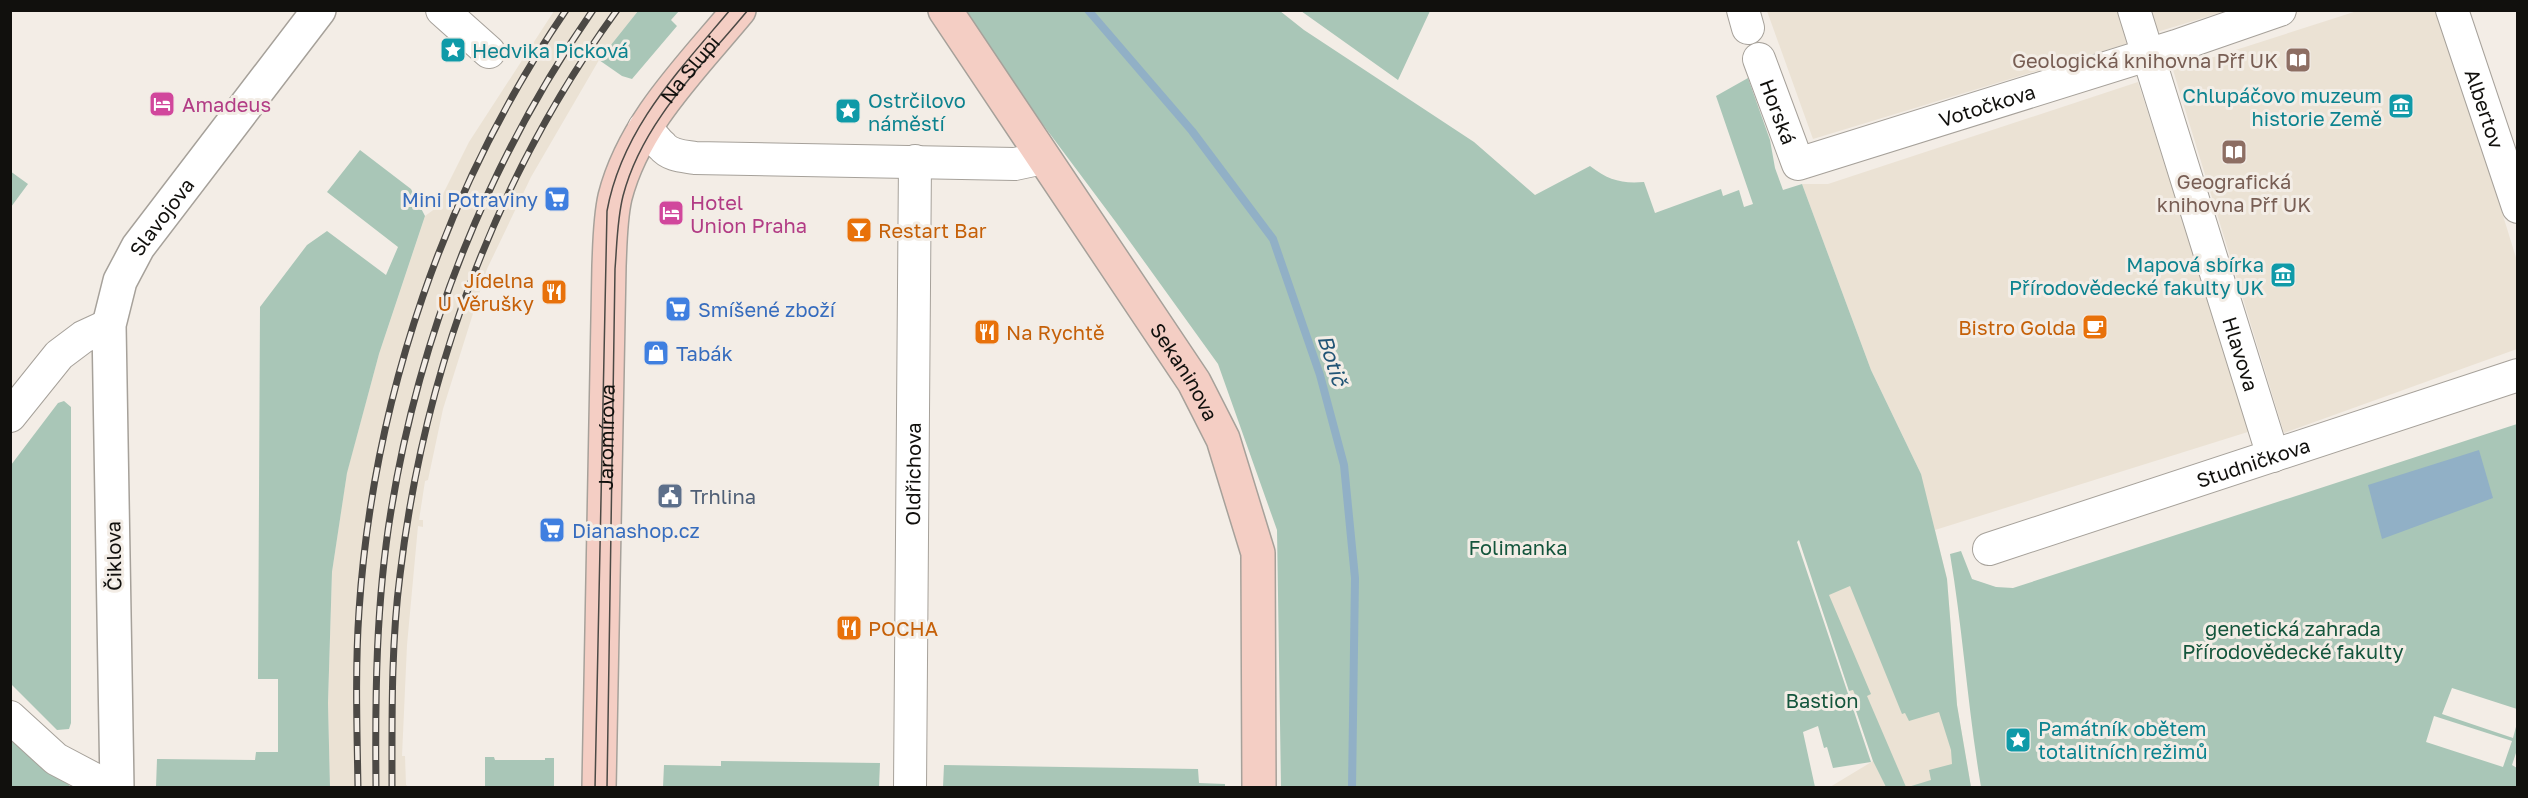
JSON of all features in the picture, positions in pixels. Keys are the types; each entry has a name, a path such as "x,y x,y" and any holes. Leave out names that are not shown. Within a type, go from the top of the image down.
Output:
{"main road":[{"name":"Na Slupi","path":"644,128 659,106 739,10"},
{"name":"Sekaninova","path":"945,10 1194,382 1223,439 1258,553 1258,788"},
{"name":"Jaromírova","path":"599,788 611,226 619,186 644,128"}],"street":[{"name":"Slavojova","path":"109,326 120,281 138,247 319,10"},
{"path":"442,10 489,52"},
{"name":"Hlavova","path":"2134,10 2150,55 2273,456"},
{"name":"Votočkova","path":"1798,164 2150,55 2280,10"},
{"name":"Albertov","path":"2452,10 2517,207"},
{"name":"Horská","path":"1759,59 1798,164"},
{"path":"644,128 663,148 685,157 1015,164 1043,158"},
{"name":"Oldřichova","path":"910,788 915,161"},
{"path":"10,416 59,355 83,337 109,326"},
{"name":"Čiklova","path":"109,326 117,788"},
{"name":"Studničkova","path":"1989,549 2517,375"},
{"path":"10,717 56,759 111,788"}],"shaded area":[{"path":"2150,10 2226,11 2157,32"},
{"path":"554,11 638,11 599,60 531,177 487,269 443,409 428,480 425,481 419,520 423,520 423,527 418,526 407,645 402,756 405,756 406,785 409,787 330,788 328,703 332,572 347,472 379,354 425,216 436,208 469,142"},
{"path":"1767,11 2118,11 2129,43 1813,139"},
{"path":"2357,11 2440,11 2517,261 2517,349 2284,433 2173,70"},
{"path":"2138,82 2251,431 1935,530 1947,579 1957,705 1971,787 1830,787 1873,761 1815,588 1921,474 1871,370 1802,184 1828,184"}],"green space":[{"path":"638,11 679,11 671,20 677,26 632,79 622,76 599,60"},
{"name":"Folimanka","path":"958,11 1280,11 1304,30 1474,142 1535,195 1590,166 1616,180 1644,182 1655,213 1721,189 1723,196 1739,190 1744,207 1753,204 1716,96 1748,78 1770,140 1775,168 1783,190 1802,184 1871,370 1921,474 1947,579 1957,705 1971,787 1908,787 1931,780 1929,770 1952,764 1951,750 1939,712 1909,721 1905,713 1902,714 1850,586 1829,595 1871,694 1867,696 1906,787 1886,787 1873,761 1852,699 1856,697 1853,690 1849,691 1799,540 1797,542 1871,762 1833,768 1818,726 1803,732 1815,787 1281,787 1277,530 1218,364 1115,221"},
{"path":"1301,11 1430,11 1398,80"},
{"path":"360,150 411,189 425,216 379,354 347,473 332,572 328,703 330,787 156,787 157,759 255,760 256,752 278,752 278,679 258,679 260,307 307,245 327,231 386,275 398,247 327,192"},
{"path":"10,171 28,184 11,207 10,207"},
{"path":"64,401 71,407 71,723 69,729 57,730 11,684 11,465 58,403"},
{"name":"genetická zahrada Přírodovědecké fakulty","path":"2517,424 2517,709 2452,688 2442,714 2513,738 2517,723 2517,750 2512,765 2517,768 2517,787 1981,787 1950,554 1961,551 1972,579 1996,587 2013,588","holes":["2434,716 2512,741 2503,767 2426,742"]},
{"path":"11,733 71,787 11,787"},
{"path":"485,757 494,757 495,760 554,758 554,787 485,787"},
{"path":"721,761 880,763 879,787 663,787 664,765 721,766"},
{"path":"944,765 1198,769 1199,783 1225,784 1225,787 943,787"}],"water":[{"path":"2479,450 2493,498 2382,539 2368,485"}],"waterway":[{"name":"Botič","path":"1088,10 1192,131 1273,239 1320,375 1344,465 1355,578 1352,788"}],"tram line":[{"path":"595,788 607,211 614,181 639,128 672,79 730,10"},
{"path":"607,788 615,269 621,205 632,169 659,120 693,74 748,10"}],"railway":[{"path":"358,788 359,611 367,531 380,452 399,374 423,297 451,221 485,148 523,78 566,10"},
{"path":"376,788 376,684 382,580 391,511 420,378 440,313 491,187 522,126 556,67 593,10"},
{"path":"392,788 394,654 400,575 411,499 427,424 447,351 472,279 501,208 535,140 574,74 617,10"}],"place":[{"name":"Hedvika Picková","path":"453,50"},
{"name":"Geologická knihovna Přf UK","path":"2298,60"},
{"name":"Amadeus","path":"162,104"},
{"name":"Chlupáčovo muzeum historie Země","path":"2401,106"},
{"name":"Ostrčilovo náměstí","path":"848,111"},
{"name":"Geografická knihovna Přf UK","path":"2234,152"},
{"name":"Mini Potraviny","path":"557,199"},
{"name":"Hotel Union Praha","path":"671,213"},
{"name":"Restart Bar","path":"859,230"},
{"name":"Mapová sbírka Přírodovědecké fakulty UK","path":"2283,275"},
{"name":"Jídelna U Věrušky","path":"554,292"},
{"name":"Smíšené zboží","path":"678,309"},
{"name":"Bistro Golda","path":"2095,327"},
{"name":"Na Rychtě","path":"987,332"},
{"name":"Tabák","path":"656,353"},
{"name":"Trhlina","path":"670,496"},
{"name":"Dianashop.cz","path":"552,530"},
{"name":"POCHA","path":"849,628"},
{"name":"Památník obětem totalitních režimů","path":"2018,740"}],"park label":[{"name":"Bastion","path":"1822,700"}]}
